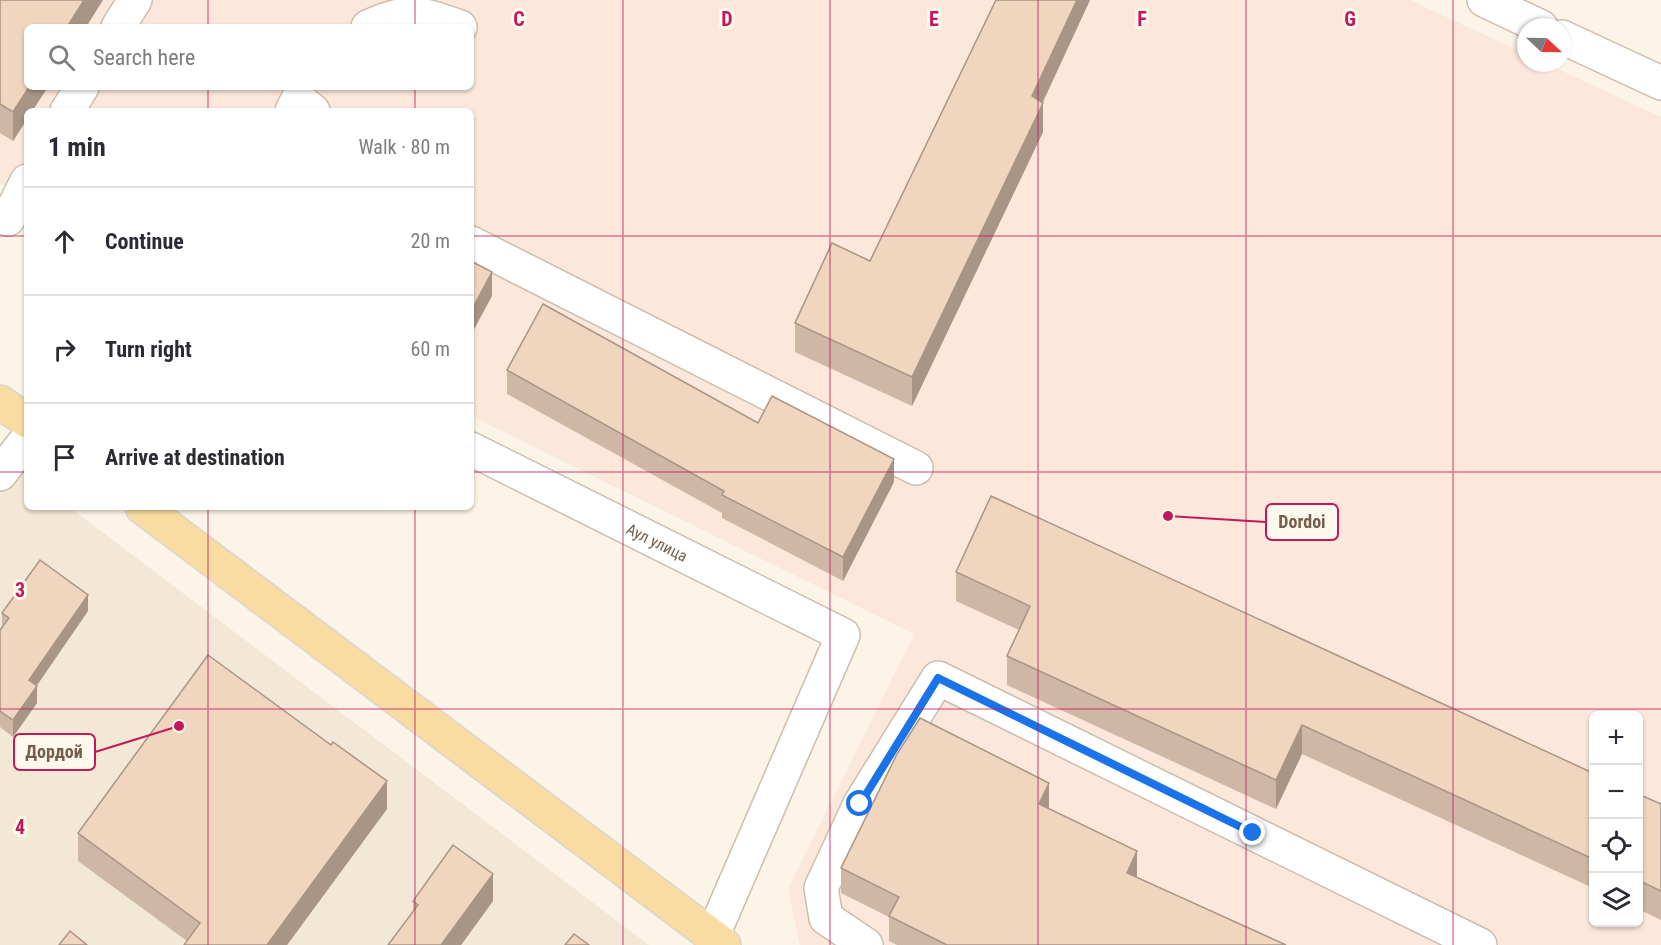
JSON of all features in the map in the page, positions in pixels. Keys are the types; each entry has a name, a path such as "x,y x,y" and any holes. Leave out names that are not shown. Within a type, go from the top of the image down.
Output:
{"main road":[{"path":"0,402 24,419"},
{"path":"146,510 718,941"}],"street":[{"path":"120,24 135,0"},
{"path":"1484,0 1522,18"},
{"path":"374,24 390,16 415,13 449,24"},
{"path":"1571,41 1661,83"},
{"path":"69,108 80,90"},
{"path":"12,221 24,189"},
{"path":"474,245 916,468"},
{"path":"0,474 24,443"},
{"name":"Аул улица","path":"474,450 843,635 718,941"},
{"path":"866,945 826,918 821,888 860,804 938,678 1480,945"}],"shaded area":[{"path":"0,0 1410,0 1517,50 1517,72 1564,72 1661,117 1661,945 800,945 788,889 914,634 474,417 474,108 24,108 24,196 0,184"},
{"path":"0,455 24,473 24,510 73,510 649,945 0,945"}],"building":[{"path":"0,0 84,0 69,24 24,24 24,90 27,90 13,112 0,104"},
{"path":"996,0 1077,0 1032,96 1043,103 912,377 795,323 832,243 870,261"},
{"path":"474,263 492,272 474,305"},
{"path":"543,304 758,423 772,396 894,459 843,557 722,495 724,491 507,370"},
{"path":"991,496 1589,771 1589,857 1302,725 1276,780 1007,656 1030,606 956,572"},
{"path":"40,560 88,595 29,680 37,686 13,720 0,711 0,630 9,618 2,613"},
{"path":"208,655 331,745 333,742 387,781 267,945 184,945 200,923 78,833"},
{"path":"920,718 1049,783 1039,804 1137,851 1127,873 1286,945 947,945 889,916 899,897 841,868 897,754"},
{"path":"1643,796 1661,804 1661,891 1643,882"},
{"path":"453,845 493,874 441,945 388,945 418,905 413,901"},
{"path":"70,931 87,945 59,945"},
{"path":"574,934 589,945 565,945"}],"place":[{"name":"Dordoi","path":"1168,516"},
{"name":"Дордой","path":"179,726"}],"route":[{"path":"860,804 938,678 1253,833"}]}
